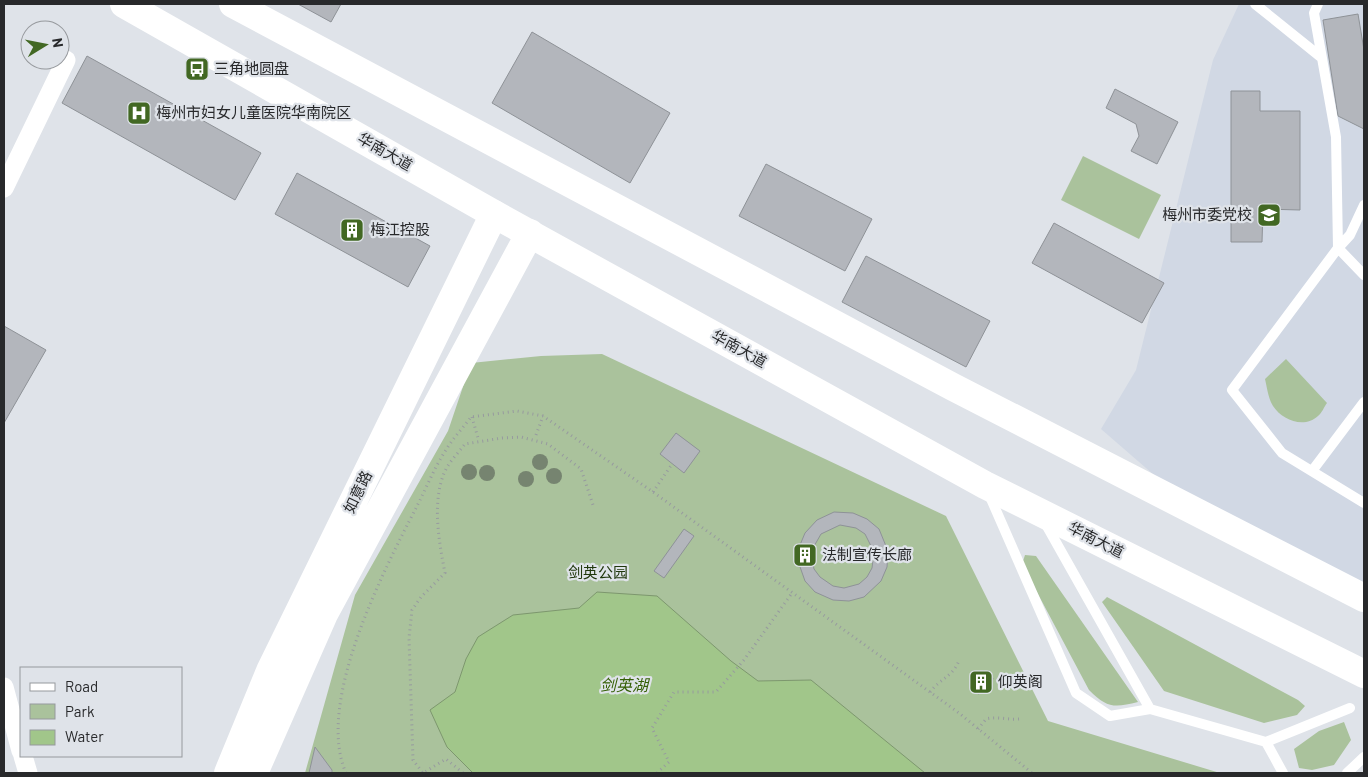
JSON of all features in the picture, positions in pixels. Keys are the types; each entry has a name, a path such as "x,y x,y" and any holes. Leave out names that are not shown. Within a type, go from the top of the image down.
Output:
{"main road":[{"name":"华南大道","path":"124,4 494,214 984,485 1364,674"},
{"path":"233,4 953,386 1364,598"},
{"name":"如意路","path":"228,773 275,662 494,214"},
{"name":"如意路","path":"254,773 324,614 530,234"}],"street":[{"path":"4,188 61,70"},
{"path":"4,687 20,747"},
{"path":"23,757 28,773"}],"lane":[{"path":"1255,4 1293,37 1322,58"},
{"path":"1318,4 1314,13 1336,137 1338,248 1364,275"},
{"path":"1364,205 1350,235 1338,248 1232,390 1282,453 1364,503"},
{"path":"1312,471 1364,402"},
{"path":"984,485 1076,693 1110,716 1150,709 1266,742 1350,708"},
{"path":"1039,512 1150,709"},
{"path":"1266,742 1283,773"},
{"path":"1347,773 1364,757"}],"path":[{"path":"346,773 337,744 340,702 351,655 392,552 446,450 471,417 517,411 543,416 653,492 930,692 1032,773"},
{"path":"536,435 543,416"},
{"path":"471,417 478,438"},
{"path":"464,773 446,759 423,773 413,760 409,638 412,610 421,597 445,573 440,547 438,504 446,469 465,444 521,437 548,444 581,469 594,508"},
{"path":"653,492 672,464"},
{"path":"657,773 669,762 652,728 674,692 716,692 744,660 792,593"},
{"path":"930,692 937,683 953,673 959,661"},
{"path":"978,729 986,719 995,716 1009,720 1018,719"}],"shaded area":[{"name":"梅州市委党校","path":"1239,4 1364,4 1364,587 1214,527 1101,429 1136,370 1213,60"}],"green space":[{"path":"1083,156 1161,195 1139,239 1061,200"},
{"name":"剑英公园","path":"602,354 946,516 1048,721 1220,773 305,773 355,595 448,431 471,363 541,356"},
{"path":"1286,359 1327,403 1319,415 1312,420 1300,422 1288,419 1277,411 1271,403 1265,379"},
{"path":"1025,555 1036,556 1138,702 1117,706 1111,705 1101,700 1089,690 1022,564"},
{"path":"1107,597 1298,700 1305,706 1297,715 1264,723 1164,691 1102,602"},
{"path":"1344,722 1351,740 1334,765 1312,770 1299,768 1294,749 1319,731"}],"water":[{"name":"剑英湖","path":"597,592 657,596 731,661 758,681 811,680 925,773 473,773 447,747 430,710 455,692 466,659 478,637 513,615 579,608"}],"building":[{"path":"298,4 341,4 331,22"},
{"path":"1358,14 1364,50 1364,129 1338,116 1323,20"},
{"path":"532,32 670,113 630,183 492,103"},
{"path":"87,56 261,153 235,200 62,103"},
{"path":"1115,89 1178,122 1157,164 1131,151 1139,136 1136,124 1106,108"},
{"path":"1231,91 1260,91 1260,111 1300,111 1300,210 1263,209 1262,242 1231,242"},
{"path":"766,164 872,219 845,271 739,216"},
{"name":"梅江控股","path":"297,173 430,246 408,287 275,214"},
{"path":"1054,223 1164,283 1142,323 1032,263"},
{"path":"866,256 990,321 966,367 842,302"},
{"path":"4,326 46,350 4,423"},
{"path":"676,433 700,451 684,473 660,454"},
{"name":"法制宣传长廊","path":"834,512 853,513 867,519 879,529 888,551 887,567 881,581 864,597 849,601 833,600 815,592 805,581 799,564 800,545 805,533 817,520","holes":["840,525 856,528 865,534 874,552 872,568 867,577 859,584 844,588 833,586 820,577 814,569 813,548 821,534"]},
{"path":"684,529 694,536 664,578 654,571"},
{"name":"仰英阁","path":"984,671 993,678 990,689 978,694 971,687 973,675"},
{"path":"315,747 332,770 332,773 309,773"}],"place":[{"name":"三角地圆盘","path":"197,69"},
{"name":"梅州市妇女儿童医院华南院区","path":"139,113"},
{"name":"梅州市委党校","path":"1269,215"},
{"name":"梅江控股","path":"352,230"},
{"name":"法制宣传长廊","path":"805,555"},
{"name":"仰英阁","path":"981,682"}]}
